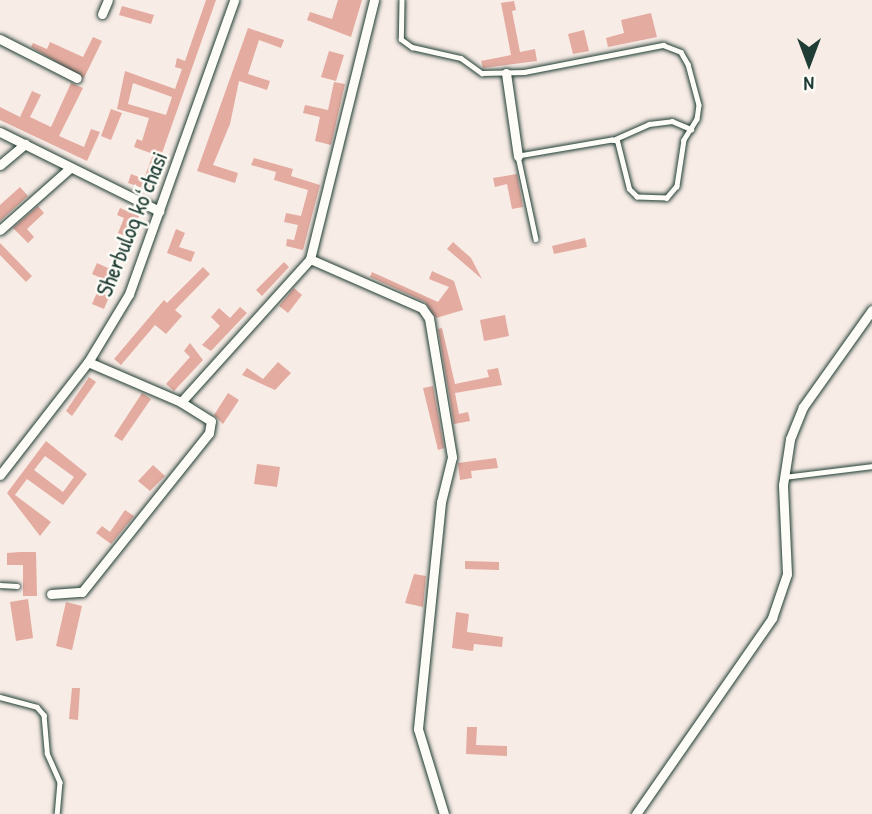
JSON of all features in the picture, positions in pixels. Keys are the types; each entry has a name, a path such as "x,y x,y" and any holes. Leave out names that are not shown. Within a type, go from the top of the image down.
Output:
{"street":[{"path":"102,14 108,0"},
{"name":"Sherbuloq koʻchasi","path":"0,475 88,362 129,294 234,0"},
{"path":"181,402 310,259 374,0"},
{"path":"0,39 77,78"},
{"path":"506,73 518,156"},
{"path":"0,132 159,211"},
{"path":"0,165 25,144"},
{"path":"0,230 70,168"},
{"path":"310,259 422,308 429,318 452,457 441,502 418,729 444,814"},
{"path":"636,814 678,747 754,649 781,596 788,549 783,477 790,439 803,407 872,310"},
{"path":"51,594 82,592 209,432 211,421 181,402 88,362"}],"lane":[{"path":"402,0 401,39 412,47 461,58 482,73 506,73 663,45 672,47 688,64 696,89 698,112 677,170 677,186 667,198 637,197 629,189 617,141 612,140"},
{"path":"536,239 518,156 612,140 649,124 672,121 691,129"},
{"path":"783,477 872,466"},
{"path":"0,585 16,586"},
{"path":"0,696 37,707 44,715 47,752 60,782 57,814"}],"building":[{"path":"206,0 216,0 149,190 128,183 131,174 144,179 153,154 134,147 137,139 142,141 149,118 117,109 125,71 175,89 182,69 175,67 177,58 185,61","holes":["133,83 172,97 166,115 128,104"]},
{"path":"338,0 362,0 351,37 307,20 310,12 332,19"},
{"path":"514,1 516,10 512,11 520,52 535,49 537,61 483,68 481,61 511,55 501,3"},
{"path":"122,6 154,15 151,24 119,15"},
{"path":"651,13 657,37 608,47 606,38 624,33 621,20"},
{"path":"248,28 284,40 281,48 259,40 248,74 270,81 267,90 239,81 230,124 213,165 238,173 235,183 197,171"},
{"path":"584,30 589,51 573,54 568,34"},
{"path":"93,37 102,41 84,78 31,47 33,43 47,49 50,42 83,57"},
{"path":"329,51 344,55 336,81 321,77"},
{"path":"334,82 345,84 331,145 315,141 320,117 303,113 305,105 328,110"},
{"path":"71,83 83,88 59,136 84,147 91,129 100,132 87,161 0,120 0,107 20,117 32,91 41,95 30,117 51,127"},
{"path":"111,109 122,113 111,140 101,136"},
{"path":"254,158 293,169 291,176 320,185 303,250 286,246 287,239 294,240 298,225 284,222 286,213 301,216 308,190 274,180 276,172 251,165"},
{"path":"517,174 523,207 512,209 507,184 495,187 493,178"},
{"path":"20,187 28,196 0,221 0,205"},
{"path":"38,206 44,213 27,229 34,237 28,243 13,228"},
{"path":"120,208 139,216 130,238 118,233 124,218 117,215"},
{"path":"176,229 185,233 179,247 195,252 191,262 167,253"},
{"path":"585,238 587,247 554,254 552,246"},
{"path":"453,242 471,258 482,279 447,249"},
{"path":"0,243 32,276 26,282 0,255"},
{"path":"284,262 289,267 262,296 256,290"},
{"path":"97,263 119,273 104,309 92,304 103,279 92,274"},
{"path":"203,267 210,274 175,310 182,316 166,334 155,325 121,365 114,359 164,300 167,303"},
{"path":"432,271 454,281 463,310 436,318 425,302 370,277 372,272 438,302 449,287 429,279"},
{"path":"294,288 302,295 288,313 279,306"},
{"path":"240,307 247,313 211,351 202,345 220,326 211,317 219,308 230,318"},
{"path":"505,315 509,336 484,341 480,320"},
{"path":"442,328 455,384 489,377 487,370 498,368 502,385 455,393 459,414 468,412 470,421 454,424 438,329"},
{"path":"190,343 203,360 174,391 166,384 190,357 184,351"},
{"path":"278,362 291,373 275,390 242,375 247,368 263,379"},
{"path":"89,377 96,382 72,416 66,411"},
{"path":"433,386 444,448 438,450 423,388"},
{"path":"142,393 151,399 122,441 114,436"},
{"path":"228,393 239,400 223,424 214,415"},
{"path":"46,441 87,474 63,505 27,479 15,495 51,522 40,536 7,493","holes":["45,456 74,477 63,492 34,470"]},
{"path":"496,458 498,468 471,471 472,478 460,480 458,463"},
{"path":"257,464 280,467 277,487 254,484"},
{"path":"153,465 165,476 150,491 138,481"},
{"path":"125,510 134,516 111,544 96,533 102,526 110,532"},
{"path":"36,552 37,596 23,596 23,565 7,565 7,553"},
{"path":"465,561 499,562 499,570 465,569"},
{"path":"414,574 426,576 423,607 405,603"},
{"path":"28,599 33,638 16,641 10,602"},
{"path":"66,602 82,606 72,650 56,646"},
{"path":"456,612 469,614 467,632 503,637 502,647 474,644 473,651 452,648"},
{"path":"72,688 80,688 78,720 69,719"},
{"path":"467,727 477,727 476,745 507,746 507,756 466,754"}]}
